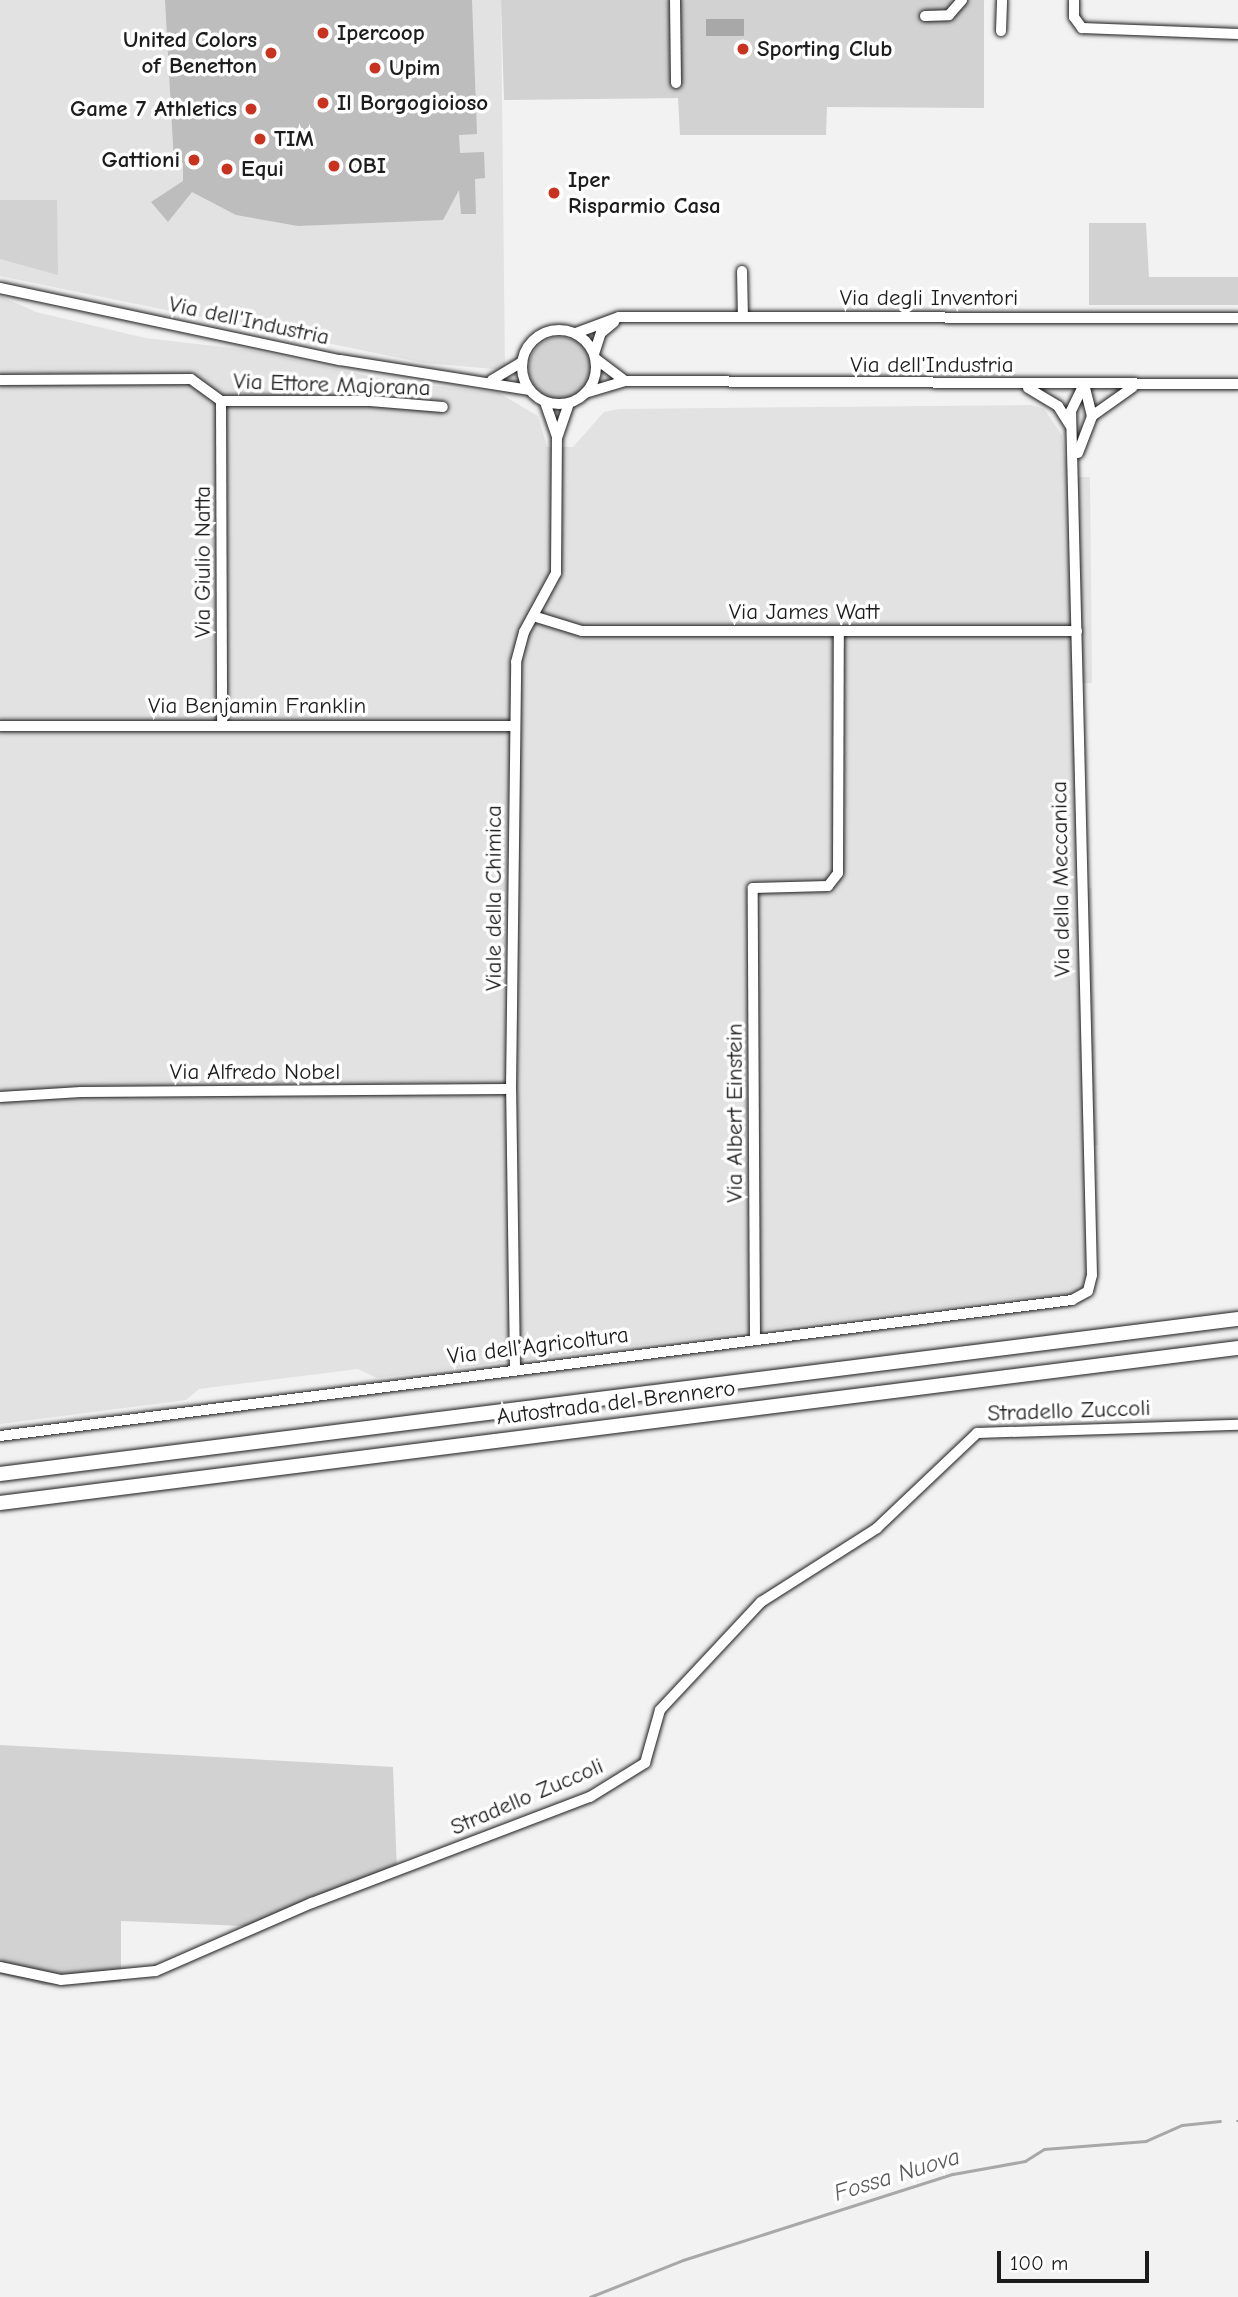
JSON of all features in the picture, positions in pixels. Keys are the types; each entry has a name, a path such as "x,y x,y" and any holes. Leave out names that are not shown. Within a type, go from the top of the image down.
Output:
{"highway":[{"name":"Autostrada del Brennero","path":"0,1474 1238,1319"},
{"name":"Autostrada del Brennero","path":"0,1503 1238,1348"}],"street":[{"path":"675,0 676,83"},
{"path":"925,16 949,15 962,0"},
{"path":"1001,31 1002,0"},
{"path":"1074,0 1074,17 1082,28 1238,34"},
{"path":"742,271 743,317"},
{"name":"Via dell'Industria","path":"0,288 425,376 492,380 530,390"},
{"path":"522,362 530,390 545,402 569,403 585,394 595,377 595,356 601,333 619,317"},
{"name":"Via degli Inventori","path":"576,333 619,317 1238,318"},
{"path":"492,380 522,362 543,333 576,333 595,356 625,381"},
{"path":"0,380 191,379 221,401"},
{"name":"Via dell'Industria","path":"585,394 625,381 1238,384"},
{"path":"1084,384 1092,416 1138,384"},
{"name":"Via della Meccanica","path":"1081,1296 1093,1275 1077,631 1076,456 1072,402 1084,384"},
{"name":"Via della Meccanica","path":"1019,385 1058,406 1070,427 1076,456"},
{"name":"Via Ettore Majorana","path":"221,401 370,401 443,407"},
{"name":"Via Giulio Natta","path":"221,401 222,724"},
{"name":"Viale della Chimica","path":"545,402 557,438"},
{"name":"Viale della Chimica","path":"514,1368 511,1089 513,726 516,662 533,616 556,573 557,438 569,403"},
{"name":"Via della Meccanica","path":"1076,456 1092,416"},
{"name":"Via James Watt","path":"533,616 582,631 1077,631"},
{"name":"Via Albert Einstein","path":"755,1339 753,888 828,886 838,873 839,631"},
{"name":"Via Benjamin Franklin","path":"0,726 513,726"},
{"name":"Via Alfredo Nobel","path":"0,1097 81,1092 511,1089"},
{"name":"Via dell'Agricoltura","path":"0,1436 1081,1296"},
{"name":"Stradello Zuccoli","path":"0,1967 61,1980 156,1971 312,1903 590,1797 645,1763 660,1710 761,1602 877,1528 977,1433 1238,1425"}],"shaded area":[{"path":"0,0 501,0 505,370 424,363 0,276"},
{"name":"Sporting Club","path":"501,0 984,0 984,108 827,107 826,135 680,135 678,98 504,100"},
{"path":"706,19 744,19 744,36 706,36"},
{"path":"0,200 57,200 58,275 0,259"},
{"path":"1089,223 1146,223 1149,277 1238,277 1238,305 1089,305"},
{"path":"0,296 36,312 145,338 249,350 391,381 499,393 538,416 547,447 573,447 604,412 619,409 1031,405 1044,409 1062,435 1068,477 1090,477 1092,683 1081,683 1079,888 1092,888 1098,1145 1088,1146 1091,1294 1018,1298 377,1378 358,1369 199,1389 186,1400 0,1424"},
{"path":"560,337 582,346 591,368 582,390 560,399 538,390 529,368 538,346"},
{"path":"0,1745 393,1767 397,1872 269,1927 121,1921 121,1982 44,1985 0,1974"}],"building":[{"name":"Il Borgogioioso","path":"165,0 472,0 477,134 459,135 460,153 484,152 485,178 475,179 476,214 461,214 459,190 443,220 298,226 236,215 192,192 168,222 151,202 183,181 183,163 174,163"}],"waterway":[{"name":"Fossa Nuova","path":"590,2297 683,2260 953,2174 1025,2161 1044,2149 1146,2141 1182,2125 1220,2121"}],"place":[{"name":"Ipercoop","path":"323,33"},
{"name":"Sporting Club","path":"743,49"},
{"name":"United Colors of Benetton","path":"271,53"},
{"name":"Upim","path":"375,68"},
{"name":"Il Borgogioioso","path":"323,103"},
{"name":"Game 7 Athletics","path":"251,109"},
{"name":"TIM","path":"260,139"},
{"name":"Gattioni","path":"194,160"},
{"name":"OBI","path":"334,166"},
{"name":"Equi","path":"227,169"},
{"name":"Iper Risparmio Casa","path":"554,193"}]}
